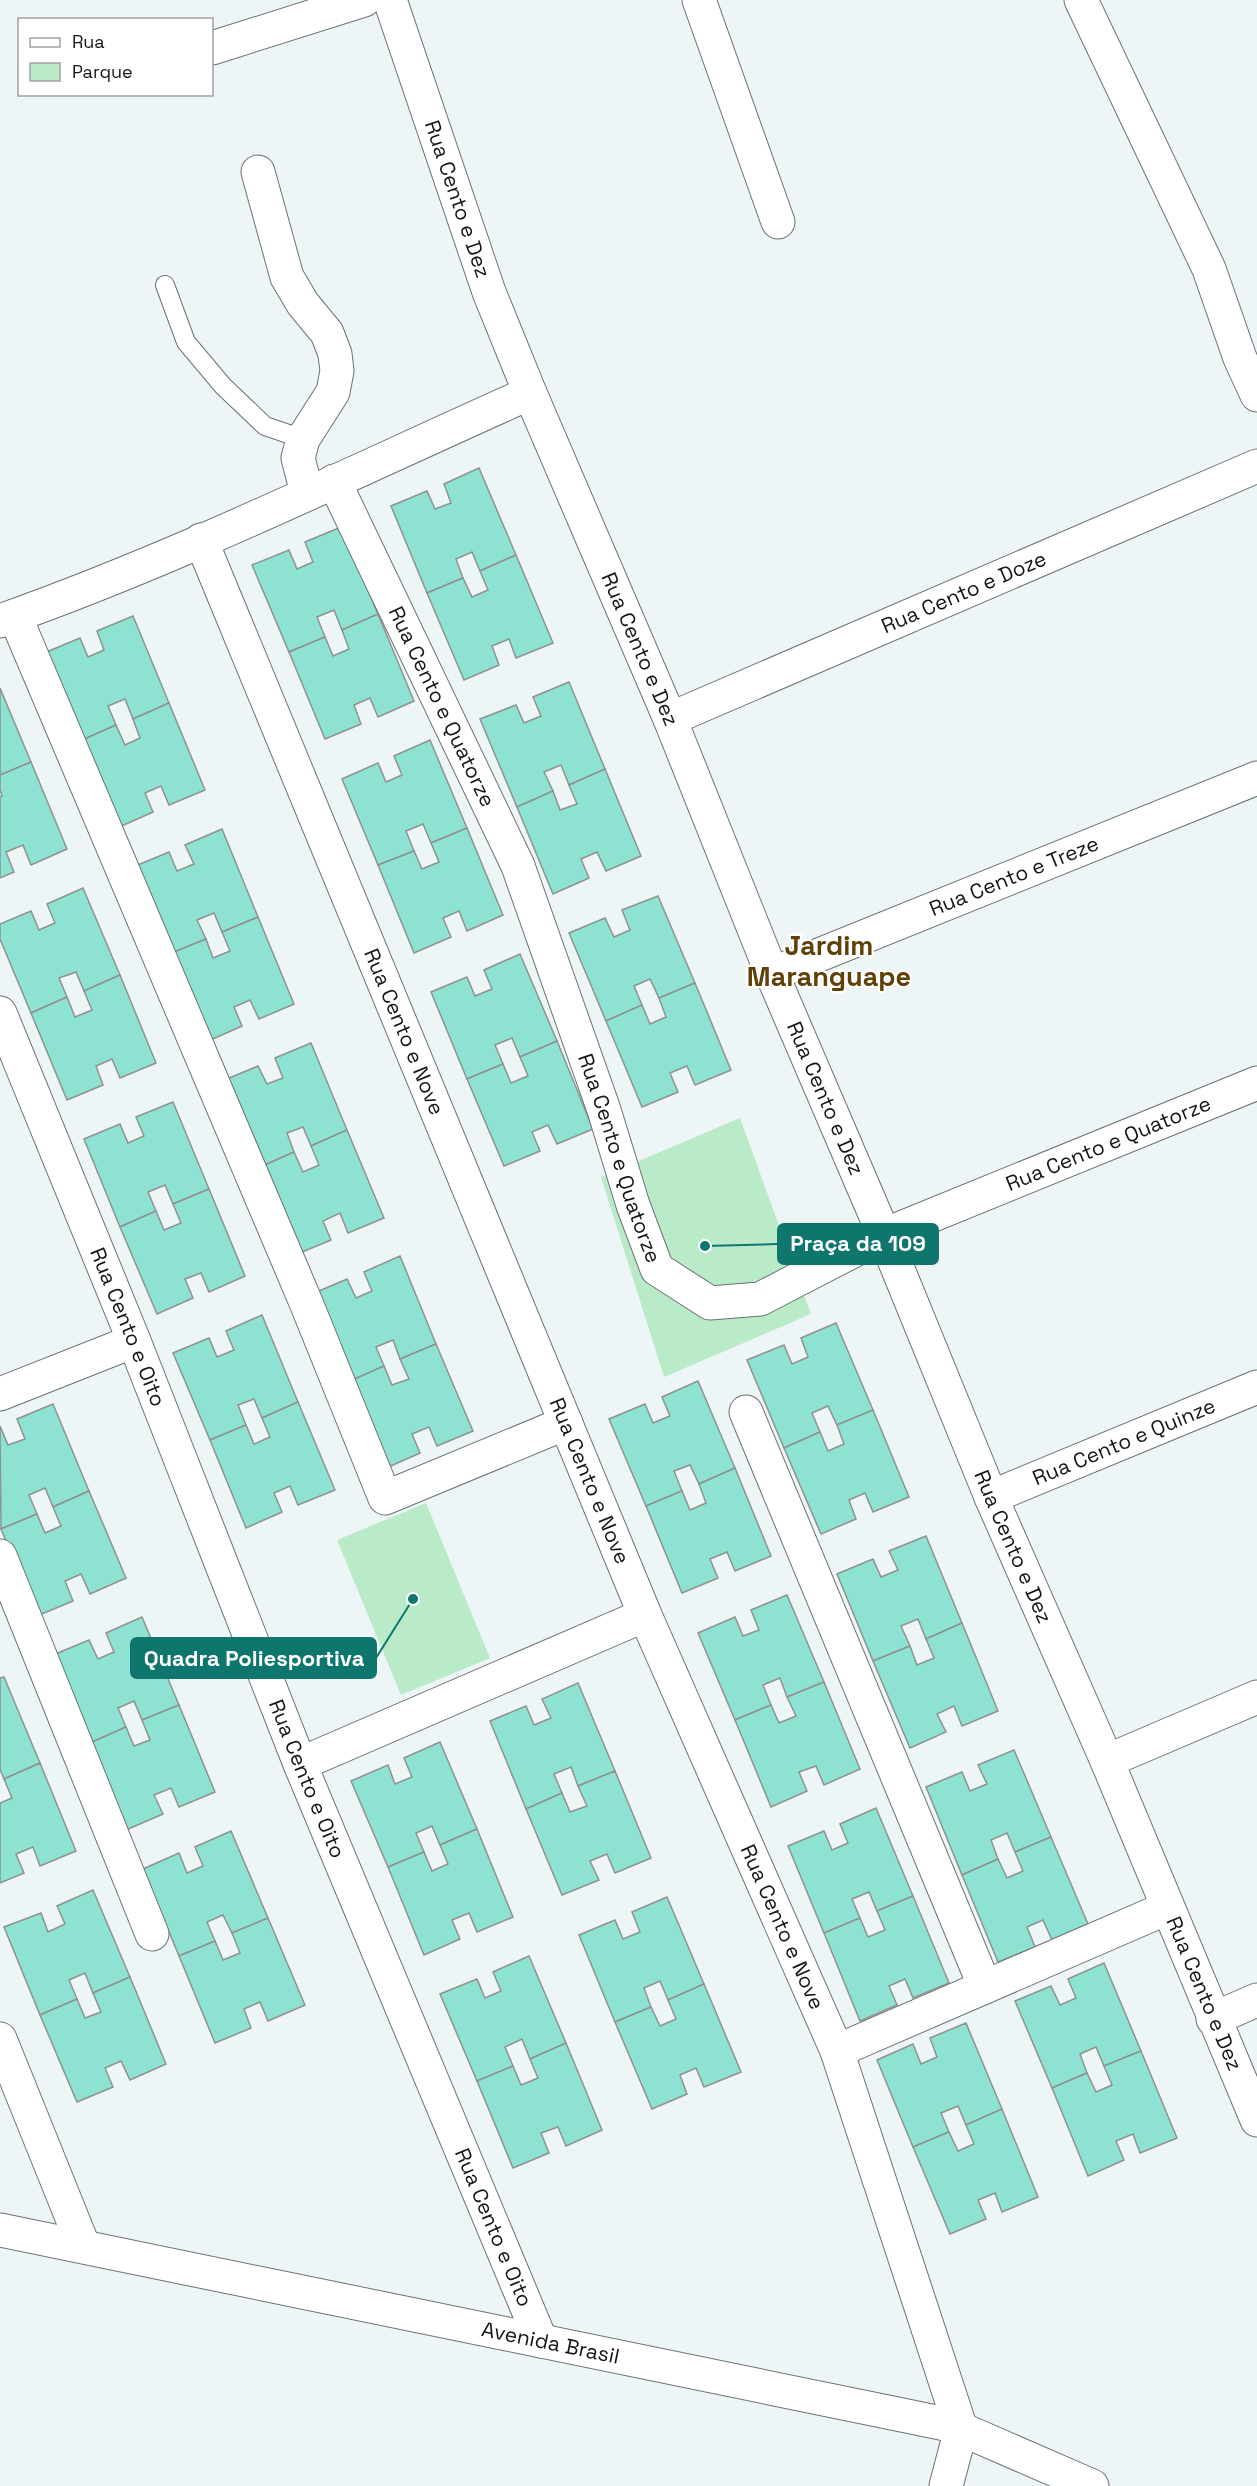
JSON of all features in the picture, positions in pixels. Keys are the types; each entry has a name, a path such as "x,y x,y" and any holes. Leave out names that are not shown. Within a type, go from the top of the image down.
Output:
{"street":[{"path":"213,48 364,0"},
{"name":"Rua Cento e Dez","path":"390,0 489,292 530,393 670,719 771,975 884,1235 991,1497 1107,1761 1257,2120"},
{"path":"699,0 778,222"},
{"path":"1081,0 1209,269 1240,358 1257,395"},
{"path":"258,172 287,277 303,304 327,333 335,354 337,371 333,393 303,440"},
{"path":"530,393 201,540 8,618 303,1294 385,1498 566,1423"},
{"name":"Rua Cento e Quatorze","path":"303,440 298,458 320,487 518,866 604,1110 633,1205 657,1269 710,1303 760,1299 884,1235 1257,1083"},
{"name":"Rua Cento e Doze","path":"670,719 1257,466"},
{"name":"Rua Cento e Nove","path":"201,540 645,1615 837,2051 961,2429"},
{"name":"Rua Cento e Treze","path":"771,975 1257,778"},
{"name":"Rua Cento e Oito","path":"0,1013 134,1341 300,1764 540,2341"},
{"path":"0,1394 134,1341"},
{"name":"Rua Cento e Quinze","path":"991,1497 1257,1386"},
{"path":"746,1412 985,1987"},
{"path":"0,1556 152,1934"},
{"path":"300,1764 645,1615"},
{"path":"1107,1761 1257,1697"},
{"path":"837,2051 1167,1908"},
{"path":"1213,2019 1257,2000"},
{"path":"0,2039 83,2245"},
{"name":"Avenida Brasil","path":"0,2230 83,2245 911,2416 961,2429 1092,2486"},
{"path":"946,2486 961,2429"}],"lane":[{"path":"165,285 186,342 223,386 265,426 303,440"}],"green space":[{"path":"740,1118 811,1314 664,1377 601,1177"},
{"path":"426,1503 490,1658 401,1695 337,1540"}],"building":[{"path":"479,468 516,555 480,571 472,552 456,559 463,578 427,593 391,506 427,491 435,509 451,503 444,484"},
{"path":"341,527 378,614 342,630 334,610 317,617 325,637 289,652 252,565 289,550 297,569 313,562 305,542"},
{"path":"516,555 553,643 516,658 509,639 492,646 499,665 464,680 427,593 463,578 472,597 488,590 480,571"},
{"path":"378,614 414,701 378,717 370,698 354,705 361,724 325,739 289,652 325,637 333,656 349,649 342,630"},
{"path":"133,616 169,703 133,719 125,699 108,706 116,725 80,741 44,653 80,638 88,657 104,650 97,631"},
{"path":"569,682 605,769 569,785 561,765 544,772 553,791 517,807 480,719 516,705 524,723 541,716 533,697"},
{"path":"0,688 31,762 0,775"},
{"path":"169,703 205,790 169,805 161,786 145,793 153,812 117,828 80,741 116,725 125,745 140,738 133,719"},
{"path":"430,740 467,828 431,843 423,824 406,831 414,851 378,865 342,779 378,763 386,782 402,775 394,756"},
{"path":"31,762 67,849 31,865 23,845 6,852 14,872 0,878 0,797 2,796 0,775"},
{"path":"605,769 641,856 606,871 597,852 581,859 589,878 553,894 517,807 553,791 560,810 577,804 569,785"},
{"path":"467,828 503,915 467,931 459,911 443,918 451,937 414,953 378,865 414,851 422,869 439,862 431,843"},
{"path":"222,829 258,917 222,932 214,913 197,920 206,939 169,954 133,867 169,852 177,871 194,864 185,845"},
{"path":"83,888 120,975 84,991 76,972 59,978 67,997 31,1013 0,939 0,924 31,911 39,930 55,923 47,904"},
{"path":"658,896 695,983 659,998 650,979 634,986 642,1005 606,1021 569,933 605,918 614,937 630,930 622,910"},
{"path":"258,917 294,1004 259,1019 250,1000 234,1007 242,1026 206,1042 169,954 206,939 213,958 230,951 222,932"},
{"path":"520,954 557,1041 520,1057 512,1038 495,1045 503,1064 467,1079 431,992 467,977 475,996 492,989 484,970"},
{"path":"120,975 156,1063 120,1078 112,1059 96,1066 103,1085 67,1100 31,1013 67,997 75,1017 92,1010 84,991"},
{"path":"695,983 731,1070 695,1085 687,1066 670,1073 678,1092 642,1107 606,1021 642,1005 650,1024 666,1017 659,998"},
{"path":"557,1041 593,1129 557,1144 548,1125 532,1132 540,1151 504,1166 467,1079 503,1064 511,1083 528,1076 520,1057"},
{"path":"311,1043 347,1130 311,1146 303,1127 287,1133 294,1152 258,1168 222,1081 258,1066 267,1084 283,1078 275,1058"},
{"path":"173,1102 209,1189 173,1204 165,1185 148,1192 156,1211 120,1227 84,1139 120,1124 128,1143 144,1136 136,1117"},
{"path":"347,1130 384,1218 348,1233 340,1213 323,1221 331,1240 295,1255 258,1168 294,1152 303,1172 319,1165 311,1146"},
{"path":"209,1189 245,1276 209,1292 201,1273 185,1279 193,1298 157,1314 120,1227 156,1211 164,1230 181,1223 173,1204"},
{"path":"400,1256 436,1344 400,1359 393,1340 376,1347 384,1366 348,1382 312,1294 347,1279 356,1298 372,1291 364,1272"},
{"path":"262,1315 298,1402 262,1418 254,1399 238,1405 246,1425 210,1440 173,1353 209,1338 217,1357 234,1350 226,1331"},
{"path":"836,1323 873,1410 837,1425 828,1406 812,1413 820,1432 784,1448 747,1360 784,1345 792,1364 808,1357 801,1338"},
{"path":"436,1344 473,1431 437,1446 429,1427 412,1434 420,1453 384,1469 348,1382 384,1366 392,1385 409,1379 400,1359"},
{"path":"698,1381 735,1468 699,1484 690,1465 674,1471 682,1491 646,1506 609,1419 645,1404 653,1423 670,1416 662,1397"},
{"path":"298,1402 335,1490 298,1505 290,1486 274,1493 282,1512 246,1528 210,1440 246,1425 254,1444 270,1437 262,1418"},
{"path":"53,1404 89,1491 53,1507 45,1488 29,1495 37,1514 1,1529 0,1426 8,1445 25,1439 17,1419"},
{"path":"873,1410 909,1497 873,1512 865,1493 849,1500 856,1519 821,1534 784,1448 820,1432 828,1451 844,1444 837,1425"},
{"path":"735,1468 771,1556 735,1571 727,1552 710,1559 718,1578 682,1593 646,1506 682,1491 690,1510 706,1503 699,1484"},
{"path":"89,1491 126,1578 90,1594 81,1574 65,1581 73,1601 37,1616 1,1529 37,1514 45,1533 61,1526 53,1507"},
{"path":"926,1536 962,1623 926,1639 918,1619 901,1626 910,1646 873,1661 837,1574 873,1559 881,1577 898,1570 889,1551"},
{"path":"787,1595 824,1682 787,1697 780,1678 763,1685 771,1705 735,1720 698,1633 735,1617 743,1636 759,1630 751,1610"},
{"path":"142,1617 179,1705 142,1720 134,1701 118,1708 126,1727 90,1743 53,1655 89,1640 98,1659 114,1652 106,1633"},
{"path":"962,1623 998,1711 962,1726 954,1706 937,1714 946,1732 910,1748 873,1661 910,1646 917,1665 934,1658 926,1639"},
{"path":"4,1677 40,1763 4,1779 0,1769 0,1678"},
{"path":"824,1682 860,1769 824,1785 816,1766 799,1772 807,1791 771,1807 735,1720 771,1705 779,1723 796,1716 787,1697"},
{"path":"578,1683 615,1771 578,1786 571,1767 554,1774 562,1793 526,1809 490,1721 526,1706 534,1725 551,1718 542,1699"},
{"path":"179,1705 215,1792 179,1807 171,1788 154,1795 163,1814 126,1830 90,1743 126,1727 134,1746 150,1740 142,1720"},
{"path":"440,1742 477,1829 440,1845 432,1826 416,1833 424,1852 388,1867 351,1781 388,1765 395,1784 412,1777 404,1758"},
{"path":"1014,1750 1051,1837 1015,1852 1007,1833 991,1840 998,1859 962,1875 926,1787 962,1772 970,1791 987,1784 978,1765"},
{"path":"40,1763 76,1851 40,1866 33,1847 16,1854 24,1873 0,1883 0,1803 12,1798 4,1779"},
{"path":"615,1771 651,1858 615,1873 607,1854 590,1861 599,1880 562,1895 526,1809 562,1793 570,1812 587,1806 578,1786"},
{"path":"876,1808 913,1896 877,1911 869,1892 852,1899 860,1918 824,1933 788,1846 824,1831 832,1850 848,1843 840,1824"},
{"path":"477,1829 513,1917 477,1932 469,1913 452,1920 460,1939 424,1955 388,1867 424,1852 432,1871 448,1864 440,1845"},
{"path":"231,1831 268,1918 232,1933 223,1915 207,1922 215,1941 179,1956 143,1869 179,1853 187,1873 203,1866 195,1847"},
{"path":"1051,1837 1088,1924 1052,1940 1043,1920 1027,1927 1035,1947 998,1962 962,1875 998,1859 1007,1878 1023,1871 1015,1852"},
{"path":"93,1890 130,1977 93,1993 85,1973 69,1980 77,1999 40,2015 4,1927 41,1913 48,1932 65,1924 57,1906"},
{"path":"913,1896 949,1983 913,1998 905,1979 889,1986 897,2005 860,2021 824,1933 860,1918 868,1937 885,1930 877,1911"},
{"path":"667,1897 704,1984 668,2000 660,1981 644,1988 651,2007 615,2022 579,1935 615,1920 623,1939 640,1932 632,1912"},
{"path":"268,1918 305,2005 268,2021 260,2002 244,2009 251,2028 215,2043 179,1956 215,1941 223,1960 240,1953 232,1933"},
{"path":"529,1956 566,2043 530,2059 522,2039 505,2047 513,2066 477,2081 440,1994 477,1979 485,1998 501,1991 493,1972"},
{"path":"1104,1963 1141,2051 1104,2066 1096,2047 1080,2054 1087,2073 1052,2088 1015,2001 1051,1986 1060,2005 1076,1998 1068,1979"},
{"path":"130,1977 166,2064 130,2080 121,2061 105,2068 113,2087 77,2102 40,2015 77,1999 85,2018 101,2012 93,1993"},
{"path":"704,1984 741,2072 704,2087 696,2068 680,2075 687,2094 652,2109 615,2022 651,2007 660,2026 676,2019 668,2000"},
{"path":"966,2023 1002,2109 966,2125 958,2106 941,2113 949,2132 913,2147 877,2060 913,2044 921,2064 937,2057 930,2038"},
{"path":"566,2043 602,2130 566,2146 558,2127 541,2133 549,2153 513,2168 477,2081 513,2066 521,2085 538,2078 530,2059"},
{"path":"1141,2051 1177,2138 1140,2153 1133,2134 1116,2141 1124,2160 1088,2176 1052,2088 1087,2073 1096,2092 1112,2085 1104,2066"},
{"path":"1002,2109 1038,2197 1002,2212 995,2193 978,2200 986,2219 950,2234 913,2147 949,2132 958,2151 974,2144 966,2125"}],"place":[{"name":"Praça da 109","path":"705,1246"},
{"name":"Quadra Poliesportiva","path":"413,1599"}],"district":[{"name":"Jardim Maranguape","path":"829,962"}]}
